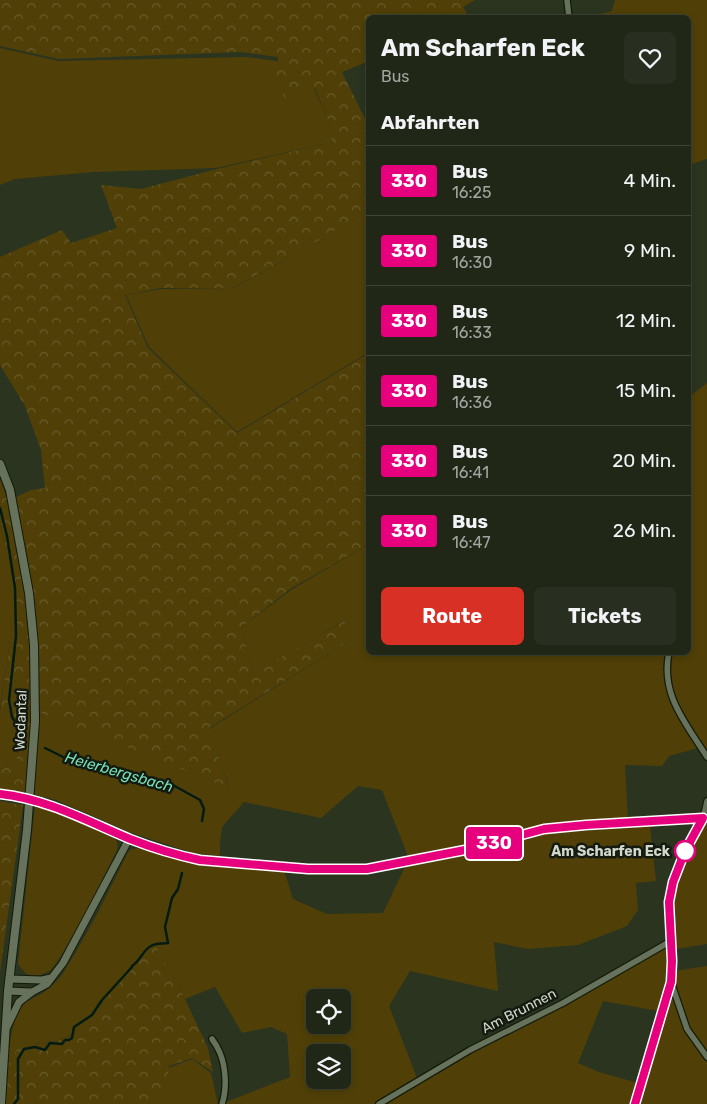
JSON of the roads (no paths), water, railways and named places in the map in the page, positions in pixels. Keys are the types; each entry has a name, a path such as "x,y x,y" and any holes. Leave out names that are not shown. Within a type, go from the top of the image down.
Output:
{"main road":[{"name":"Wodantal","path":"0,464 10,490 29,593 34,645 35,721 27,830 4,1034 1,1104"}],"street":[{"path":"567,0 569,15"},
{"path":"668,655 666,667 669,689 675,704 707,757"},
{"path":"0,794 51,805 154,848 200,860 323,870 367,869 465,850 544,829 705,818"},
{"path":"635,1104 671,982 672,961 669,902 673,882 685,851 705,818 707,801"},
{"name":"Wodantal","path":"4,1034 19,1002 47,984 63,963 129,838"},
{"name":"Am Brunnen","path":"379,1104 470,1050 563,1004 671,942"},
{"path":"9,979 42,980 51,978"},
{"path":"671,982 687,1029 707,1057"},
{"path":"8,991 32,992"},
{"path":"212,1039 220,1053 225,1078 222,1104"}],"waterway":[{"name":"Heierbergsbach","path":"0,508 7,536 15,588 16,636 9,700 12,717 20,729"},
{"name":"Heierbergsbach","path":"45,748 69,760 103,766 171,784 200,800 204,809 202,821"},
{"name":"Heierbergsbach","path":"14,1104 18,1099 18,1059 24,1049 35,1047 45,1050 50,1043 62,1044 65,1040 72,1038 74,1027 92,1015 102,1000 146,950 155,944 168,943 165,927 172,898 178,889 182,873"}],"place":[{"name":"Am Scharfen Eck","path":"685,851"}]}
